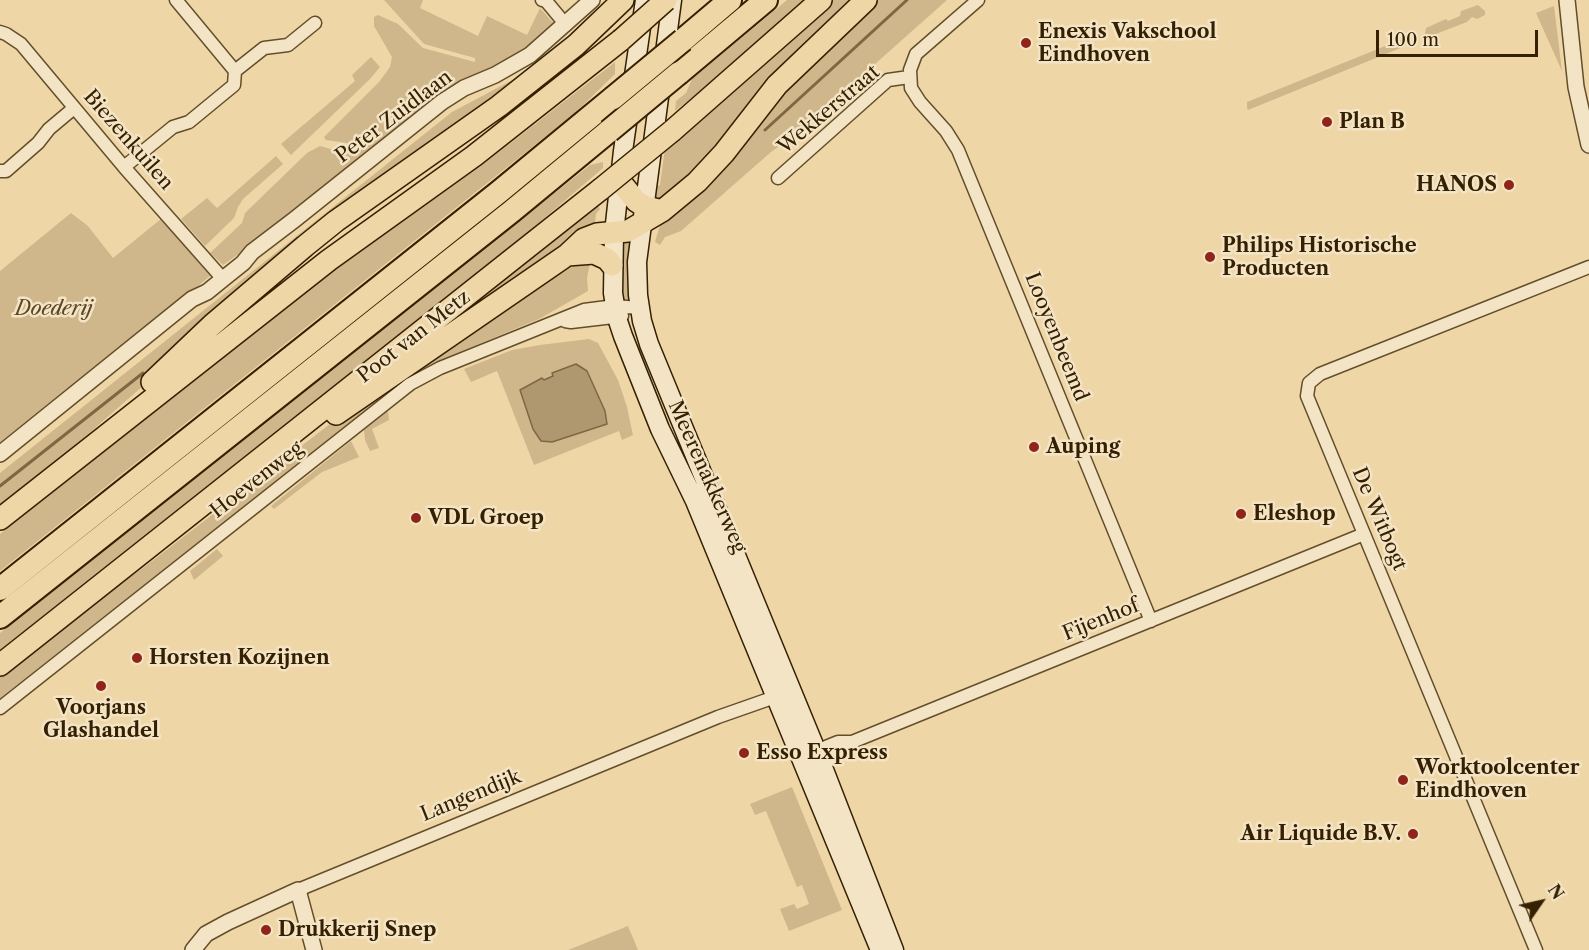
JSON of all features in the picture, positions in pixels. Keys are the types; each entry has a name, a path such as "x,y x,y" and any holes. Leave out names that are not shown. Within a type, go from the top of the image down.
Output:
{"highway":[{"path":"104,436 142,391 212,325 274,272 336,221 499,106 576,45 623,0"},
{"path":"0,519 329,260 474,156 621,40 666,0"},
{"path":"0,589 499,192 730,0"},
{"name":"Poot van Metz","path":"0,617 503,218 766,0"},
{"name":"Poot van Metz","path":"0,665 610,185 821,0"},
{"path":"288,438 318,427 567,255 589,236 628,231 649,213 697,182 724,153 777,85 866,0"},
{"path":"610,185 632,197 649,213"},
{"path":"567,255 594,253 607,259 612,265"}],"main road":[{"name":"Meerenakkerweg","path":"645,0 610,185 614,233 613,292 616,312 623,336 660,429 695,501 880,950"},
{"name":"Meerenakkerweg","path":"672,0 649,213 637,272 639,308 649,344 818,756 894,950"}],"street":[{"path":"176,0 236,71"},
{"path":"542,0 566,24"},
{"name":"Peter Zuidlaan","path":"0,454 192,299 201,286 220,276 239,256 252,252 442,102 464,88 530,55 592,0"},
{"name":"Wekkerstraat","path":"778,178 888,80 909,77 916,54 978,0"},
{"path":"1567,0 1576,87 1589,145"},
{"path":"124,167 173,126 189,122 234,85 236,71 264,48 288,45 315,23"},
{"name":"Biezenkuilen","path":"0,32 21,44 124,167 220,276"},
{"name":"Looyenbeemd","path":"909,77 915,96 946,131 958,150 1151,621"},
{"path":"0,171 6,171 74,108"},
{"name":"De Witbogt","path":"1536,950 1307,396 1309,383 1320,374 1589,267"},
{"name":"Hoevenweg","path":"0,708 410,384 440,368 584,310 616,312 639,308"},
{"name":"Fijenhof","path":"818,756 828,760 852,742 1364,534"},
{"name":"Langendijk","path":"193,950 206,934 298,890 718,717 775,697"},
{"path":"298,890 314,950"}],"green space":[{"path":"384,0 423,0 420,8 478,36 487,16 527,35 540,8 556,26 535,44 223,265 210,253 242,223 245,213 307,153 320,146 331,149 353,144 326,140 324,137 379,82 390,67 392,57 374,26 374,17 378,15 398,24 423,48 475,62 475,58 424,44"},
{"path":"787,0 806,0 729,68 675,111 676,101 686,93 692,79"},
{"path":"832,0 856,0 698,168 655,203 653,187 660,185 665,148"},
{"path":"875,0 947,0 794,136 771,152 681,231 665,237 660,245 655,242 664,220 762,114"},
{"path":"1478,5 1485,11 1485,15 1477,19 1472,17 1467,22 1428,37 1425,34 1426,28 1446,19 1448,21 1460,16 1461,11"},
{"path":"1554,6 1562,71 1536,13"},
{"path":"1400,40 1406,41 1403,47 1248,110 1247,108 1247,102"},
{"path":"371,57 380,67 291,155 281,144 355,81 352,75"},
{"path":"615,62 615,74 575,113 0,571 0,534 336,269 481,166"},
{"path":"520,76 152,378 87,435 0,504 0,473 452,112"},
{"path":"276,156 283,164 243,199 234,218 205,246 181,219 207,198 217,208"},
{"path":"603,162 603,168 527,233 0,652 0,633 590,165"},
{"path":"597,203 600,209 596,214 594,229 347,401"},
{"name":"Doederij","path":"71,213 88,226 113,258 161,219 211,275 139,337 0,449 0,271"},
{"path":"633,236 631,293 626,305 622,304 618,254 624,239"},
{"path":"578,263 590,263 587,278 588,291 539,319 438,361 405,378 0,700 0,674 66,623 143,568 352,407"},
{"path":"589,339 598,343 618,380 633,435 622,440 619,431 534,465 497,371 471,382 464,369 512,350"},
{"path":"388,411 389,420 372,429 379,448 370,451 364,430"},
{"path":"351,441 359,457 322,472 274,509 271,506"},
{"path":"217,549 223,556 194,580 190,571"},
{"path":"792,787 842,910 789,931 780,909 794,904 797,909 809,904 802,885 797,887 766,811 755,815 750,804"},
{"path":"628,926 638,950 568,950"}],"shaded area":[{"path":"576,364 587,371 605,411 607,424 552,442 541,441 533,429 520,390 542,378 544,380 553,376 552,373"}],"waterway":[{"path":"765,130 907,0"},
{"path":"0,486 143,373"}],"place":[{"name":"Enexis Vakschool Eindhoven","path":"1026,43"},
{"name":"Plan B","path":"1327,122"},
{"name":"HANOS","path":"1509,185"},
{"name":"Philips Historische Producten","path":"1210,257"},
{"name":"Auping","path":"1034,447"},
{"name":"Eleshop","path":"1241,514"},
{"name":"VDL Groep","path":"416,518"},
{"name":"Horsten Kozijnen","path":"137,658"},
{"name":"Voorjans Glashandel","path":"101,686"},
{"name":"Esso Express","path":"744,753"},
{"name":"Worktoolcenter Eindhoven","path":"1403,780"},
{"name":"Air Liquide B.V.","path":"1413,834"},
{"name":"Drukkerij Snep","path":"266,930"}]}
